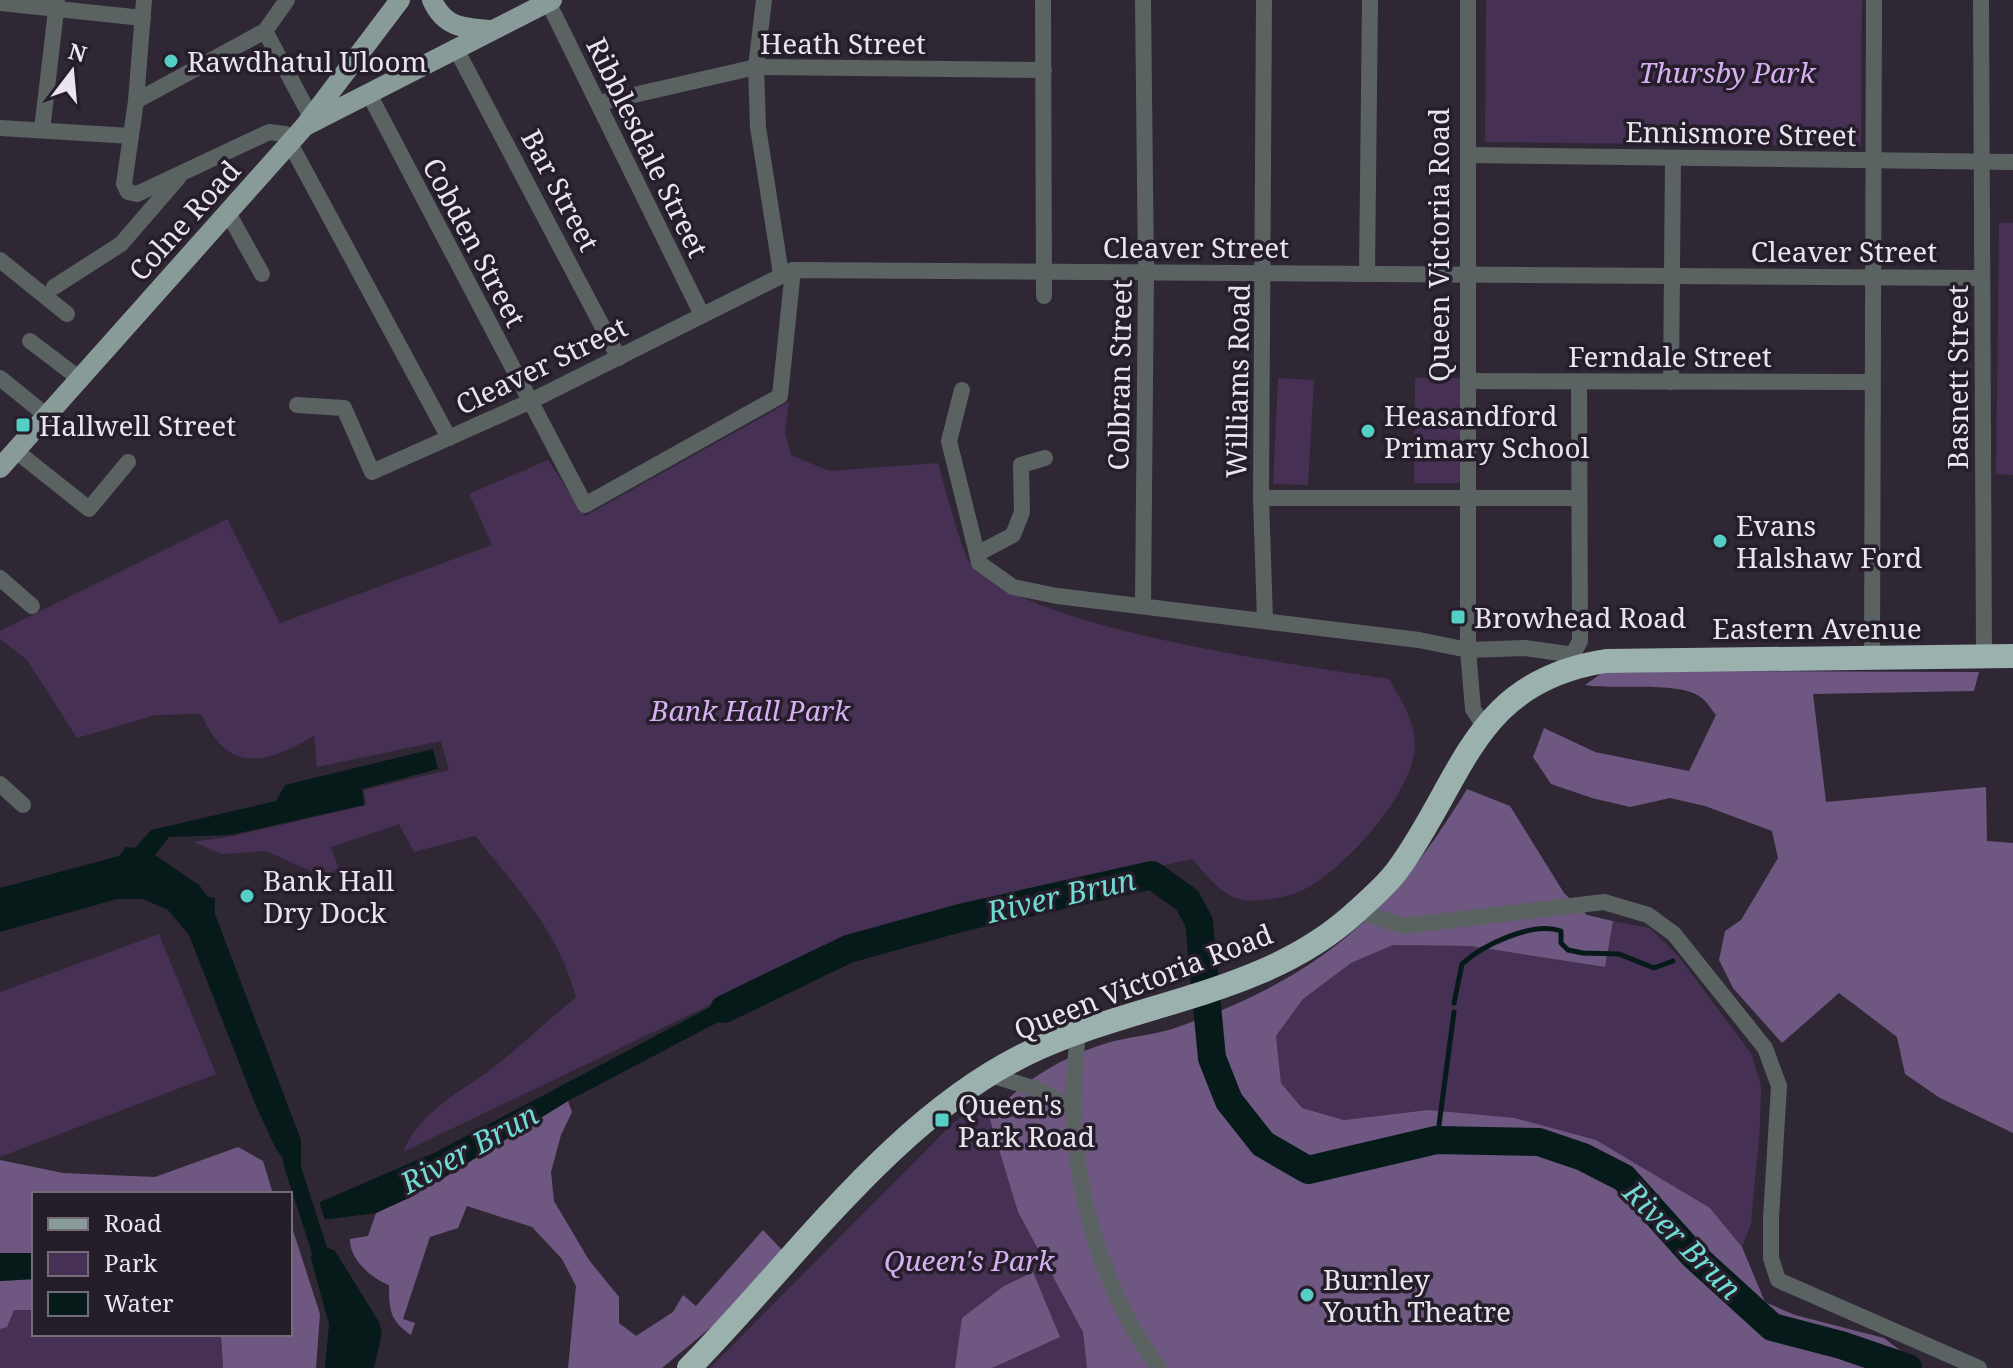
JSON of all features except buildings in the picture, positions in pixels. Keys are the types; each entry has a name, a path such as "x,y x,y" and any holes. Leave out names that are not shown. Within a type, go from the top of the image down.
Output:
{"highway":[{"name":"Eastern Avenue","path":"1489,721 1526,689 1575,660 2013,656"},
{"name":"Queen Victoria Road","path":"689,1368 911,1134 966,1089 1026,1054 1078,1032 1233,985 1323,942 1397,871 1426,827 1467,749 1489,721"}],"main road":[{"name":"Colne Road","path":"0,468 302,128 400,0"},
{"path":"432,0 439,16 457,27 490,30"},
{"path":"302,128 550,1"}],"street":[{"path":"144,0 136,101 124,184 128,192 137,194 269,132 302,128"},
{"path":"136,101 265,31 287,0"},
{"path":"764,0 756,67 758,127 787,272"},
{"path":"1043,0 1044,296"},
{"name":"Colbran Street","path":"1143,0 1146,273 1143,606"},
{"name":"Williams Road","path":"1264,0 1265,273 1261,498 1265,619"},
{"path":"1367,274 1370,0"},
{"name":"Queen Victoria Road","path":"1468,0 1471,498 1468,650 1473,709 1489,721"},
{"path":"1872,658 1874,0"},
{"name":"Basnett Street","path":"1981,0 1984,658"},
{"name":"Ribblesdale Street","path":"550,1 702,315"},
{"path":"0,3 57,4 143,18"},
{"path":"42,130 57,4"},
{"path":"265,31 302,128 449,438"},
{"name":"Bar Street","path":"455,47 619,358"},
{"name":"Heath Street","path":"599,103 756,67 1044,70"},
{"name":"Cobden Street","path":"369,94 585,505 780,396 787,272"},
{"path":"0,128 131,136"},
{"name":"Ennismore Street","path":"1468,155 2013,162"},
{"path":"1671,382 1673,158"},
{"path":"54,287 121,244 182,174"},
{"path":"228,213 262,274"},
{"path":"1,260 67,314"},
{"name":"Cleaver Street","path":"297,405 344,408 372,472 529,402 787,272 1982,278"},
{"path":"30,341 80,379"},
{"path":"0,378 47,416"},
{"name":"Ferndale Street","path":"1468,381 1872,382"},
{"path":"962,390 949,441 979,563 1013,587 1143,606 1265,619 1468,650 1525,648 1575,660 1580,641 1579,382"},
{"path":"16,451 89,509 128,462"},
{"path":"977,554 1013,535 1022,512 1021,465 1045,458"},
{"path":"1261,498 1578,498"},
{"path":"0,578 32,606"},
{"path":"0,784 23,805"},
{"path":"1357,911 1403,926 1604,902 1648,915 1674,934 1765,1048 1774,1074 1779,1097 1771,1258 1778,1280 1979,1368"},
{"path":"1078,1032 1073,1109 1092,1235 1132,1332 1159,1368"},
{"path":"991,1075 1039,1090 1073,1109"}],"green space":[{"name":"Thursby Park","path":"1486,0 1862,0 1861,146 1485,142"},
{"path":"1999,223 2013,223 2013,475 1996,474"},
{"path":"1278,378 1314,380 1308,485 1273,484"},
{"path":"1415,378 1461,378 1460,483 1414,483"},
{"name":"Bank Hall Park","path":"789,402 785,432 791,455 829,471 938,463 969,560 973,567 1006,590 1108,627 1232,654 1389,679 1413,728 1415,747 1402,787 1354,851 1316,883 1299,892 1264,900 1236,898 1215,884 1192,859 886,926 854,936 403,1152 418,1127 438,1107 498,1064 576,997 559,951 535,912 475,836 414,852 399,824 331,847 339,869 328,874 313,872 266,851 222,854 193,842 234,836 366,805 364,790 449,770 441,741 317,767 314,736 279,753 248,758 235,755 223,747 201,714 156,715 77,738 27,660 0,639 0,631 227,519 280,623 492,545 469,494 548,460 585,516"},
{"path":"1613,921 1650,928 1679,957 1752,1055 1761,1087 1760,1126 1751,1224 1742,1247 1710,1208 1428,1110 1344,1120 1302,1108 1281,1083 1276,1036 1303,999 1351,963 1393,945 1470,946 1604,967"},
{"path":"159,934 216,1074 0,1157 0,992"},
{"name":"Queen's Park","path":"989,1096 1028,1104 1139,1368 710,1368 951,1125"},
{"path":"0,1273 11,1281 32,1281 32,1336 221,1336 223,1368 0,1368"}],"shaded area":[{"path":"1979,672 1974,691 1813,694 1826,802 1986,787 1987,841 2013,843 2013,1133 1940,1098 1905,1074 1897,1037 1839,993 1782,1043 1733,988 1719,960 1725,931 1741,920 1778,858 1772,831 1705,806 1670,798 1630,807 1592,798 1551,784 1533,757 1544,728 1595,752 1689,771 1716,715 1702,698 1689,691 1660,687 1585,685 1602,673"},
{"path":"1467,789 1510,806 1564,893 1587,915 1613,921 1605,967 1470,946 1393,945 1351,963 1303,999 1276,1036 1281,1083 1302,1108 1344,1120 1428,1110 1515,1118 1596,1140 1710,1208 1742,1247 1765,1302 1795,1315 1884,1338 1923,1368 1087,1368 1083,1332 1018,1212 989,1116 1028,1083 1068,1058 1111,1042 1169,1030 1228,1008 1272,987 1311,963 1379,907 1409,873"},
{"path":"568,1101 572,1112 561,1135 551,1172 554,1201 589,1260 619,1297 619,1323 636,1336 673,1312 683,1295 696,1306 763,1230 783,1251 727,1314 662,1368 568,1368 576,1286 562,1259 532,1227 467,1206 458,1228 430,1237 403,1319 415,1323 411,1335 392,1314 389,1285 363,1267 353,1254 350,1239 368,1236 376,1213 444,1178"},
{"path":"238,1147 263,1161 272,1192 32,1192 32,1253 0,1253 0,1160 63,1173 155,1177"},
{"path":"292,1227 320,1314 316,1368 223,1368 221,1336 292,1336"},
{"path":"1033,1272 1060,1337 992,1368 955,1368 962,1318 1004,1286"},
{"path":"32,1279 32,1310 14,1310 7,1327 0,1329 0,1281"}],"water":[{"path":"433,749 438,769 362,789 364,805 231,835 169,837 155,855 199,885 208,897 215,898 215,914 301,1140 301,1166 297,1180 275,1147 256,1106 189,935 168,910 143,899 117,899 0,932 0,888 119,856 126,847 135,848 151,830 276,801 285,785"},
{"path":"752,985 760,1000 568,1101 409,1198 376,1213 292,1224 292,1214 436,1152"},
{"path":"314,1241 335,1251 379,1322 382,1333 374,1368 325,1368 329,1324 311,1259"},
{"path":"0,1253 32,1253 32,1279 0,1281"}],"pier":[{"path":"319,1200 326,1225 292,1228 292,1209"}],"waterway":[{"name":"River Brun","path":"724,1009 848,949 960,918 1152,875 1187,900 1199,922 1212,1058 1229,1101 1263,1144 1308,1170 1436,1140 1539,1142 1583,1157 1624,1178 1693,1255 1772,1327 1841,1345 1908,1368"},
{"path":"1454,1003 1462,964 1482,949 1536,929 1561,931 1561,943 1568,950 1619,954 1654,968 1673,961"},
{"path":"1437,1140 1454,1012"},
{"path":"291,1162 323,1261"}],"place":[{"name":"Rawdhatul Uloom","path":"171,61"},
{"name":"Hallwell Street","path":"23,425"},
{"name":"Heasandford Primary School","path":"1368,431"},
{"name":"Evans Halshaw Ford","path":"1720,541"},
{"name":"Browhead Road","path":"1458,617"},
{"name":"Bank Hall Dry Dock","path":"247,896"},
{"name":"Queen's Park Road","path":"942,1120"},
{"name":"Burnley Youth Theatre","path":"1307,1295"}]}
